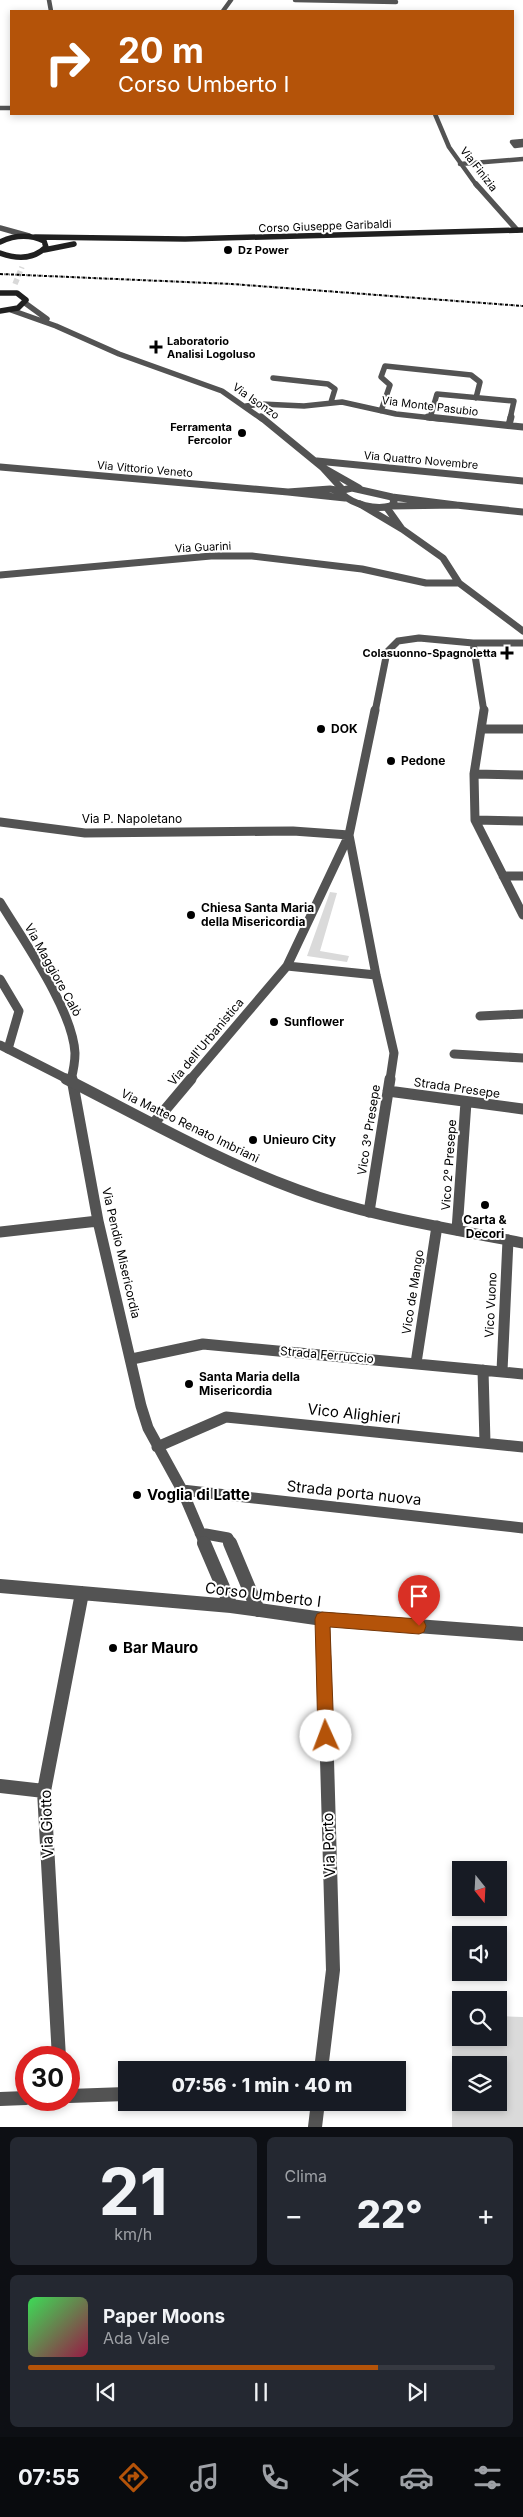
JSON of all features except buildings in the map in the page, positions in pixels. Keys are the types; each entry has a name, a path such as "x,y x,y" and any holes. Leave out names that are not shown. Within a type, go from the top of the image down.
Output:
{"main road":[{"name":"Corso Giuseppe Garibaldi","path":"33,255 44,250 69,244 127,240 520,230"},
{"name":"Corso Giuseppe Garibaldi","path":"0,242 14,237 127,240"},
{"path":"32,237 46,244 44,250"},
{"path":"1,255 17,257 33,255"},
{"path":"17,257 22,267 33,255"},
{"path":"1,292 19,294 24,297 25,303 11,310 1,312"}],"street":[{"path":"295,0 396,1"},
{"name":"Via Finizia","path":"435,115 439,131 460,164 520,230"},
{"path":"523,141 512,142 515,146 523,145"},
{"path":"460,164 523,159"},
{"path":"0,228 32,237"},
{"name":"Via Isonzo","path":"25,303 56,326"},
{"name":"Via Isonzo","path":"11,310 56,326 119,354 222,391 246,406 320,464 359,488"},
{"path":"380,411 390,385 381,377 385,366 470,375 480,382 476,398"},
{"path":"272,378 328,384 335,389 331,402"},
{"path":"430,418 437,394 514,401 509,426"},
{"name":"Via Monte Pasubio","path":"246,406 261,404 304,406 331,402 430,418 523,427"},
{"name":"Via Isonzo","path":"320,464 344,493"},
{"name":"Via Quattro Novembre","path":"320,464 523,481"},
{"name":"Via Vittorio Veneto","path":"0,467 288,492 330,489 344,493"},
{"path":"344,493 359,488 372,494 392,497 456,505 521,510"},
{"path":"344,493 442,558 459,582 523,631"},
{"path":"389,507 394,502 392,497"},
{"path":"359,503 379,509 456,505"},
{"path":"389,507 402,530"},
{"name":"Via Guarini","path":"0,575 211,556 252,556 300,560 426,583 459,582"},
{"path":"287,966 376,975 349,836 387,652 398,641 419,638 523,643"},
{"path":"473,642 485,707 474,774 475,820 523,915"},
{"path":"482,728 523,730"},
{"path":"474,774 523,775"},
{"path":"475,820 523,821"},
{"name":"Via P. Napoletano","path":"0,822 85,833 293,830 349,836"},
{"name":"Via dell'Urbanistica","path":"154,1123 287,966 349,836"},
{"path":"503,876 523,876"},
{"name":"Via Maggiore Calò","path":"0,902 41,969 70,1026 75,1054 71,1083"},
{"name":"Vico 3º Presepe","path":"369,1212 394,1053 376,975"},
{"path":"0,979 19,1011 4,1047"},
{"path":"480,1016 523,1014"},
{"name":"Via Matteo Renato Imbriani","path":"4,1047 236,1166 300,1191 369,1212 523,1243"},
{"path":"454,1054 523,1058"},
{"name":"Via Pendio Misericordia","path":"71,1083 98,1221 132,1359 141,1406 157,1447 182,1490 231,1606"},
{"name":"Strada Presepe","path":"388,1091 523,1109"},
{"name":"Vico 2º Presepe","path":"457,1230 466,1102"},
{"path":"0,1232 98,1221"},
{"name":"Vico de Mango","path":"416,1363 437,1226"},
{"name":"Vico Vuono","path":"502,1371 508,1240"},
{"name":"Strada Ferruccio","path":"132,1359 203,1344 523,1374"},
{"path":"483,1370 485,1443"},
{"name":"Vico Alighieri","path":"157,1447 226,1417 523,1447"},
{"name":"Strada porta nuova","path":"182,1490 523,1528"},
{"path":"200,1533 228,1538 258,1610"},
{"name":"Corso Umberto I","path":"0,1586 231,1606 322,1619 523,1634"},
{"name":"Via Giotto","path":"58,2046 44,1791 82,1593"},
{"name":"Via Porto","path":"322,1619 333,1970 322,2061"},
{"path":"0,1786 44,1791"},
{"path":"80,2096 118,2094"},
{"path":"0,2099 15,2098"},
{"path":"315,2127 317,2111"}],"shaded area":[{"path":"330,892 337,893 320,951 349,956 347,962 307,956"},
{"path":"507,2016 523,2017 523,2127 452,2127 452,2111 507,2111 507,2056 452,2056 452,2046 507,2046"}],"tunnel":[{"path":"15,284 22,267"}],"railway":[{"path":"0,274 232,284 523,306"}],"place":[{"name":"Dz Power","path":"228,250"},
{"name":"Laboratorio Analisi Logoluso","path":"156,347"},
{"name":"Ferramenta Fercolor","path":"242,433"},
{"name":"Colasuonno-Spagnoletta","path":"507,653"},
{"name":"DOK","path":"321,729"},
{"name":"Pedone","path":"391,761"},
{"name":"Chiesa Santa Maria della Misericordia","path":"191,915"},
{"name":"Sunflower","path":"274,1022"},
{"name":"Unieuro City","path":"253,1140"},
{"name":"Carta & Decori","path":"485,1205"},
{"name":"Santa Maria della Misericordia","path":"189,1384"},
{"name":"Voglia di Latte","path":"137,1495"},
{"name":"Bar Mauro","path":"113,1648"}],"route":[{"path":"326,1736 322,1619 419,1626"}]}
